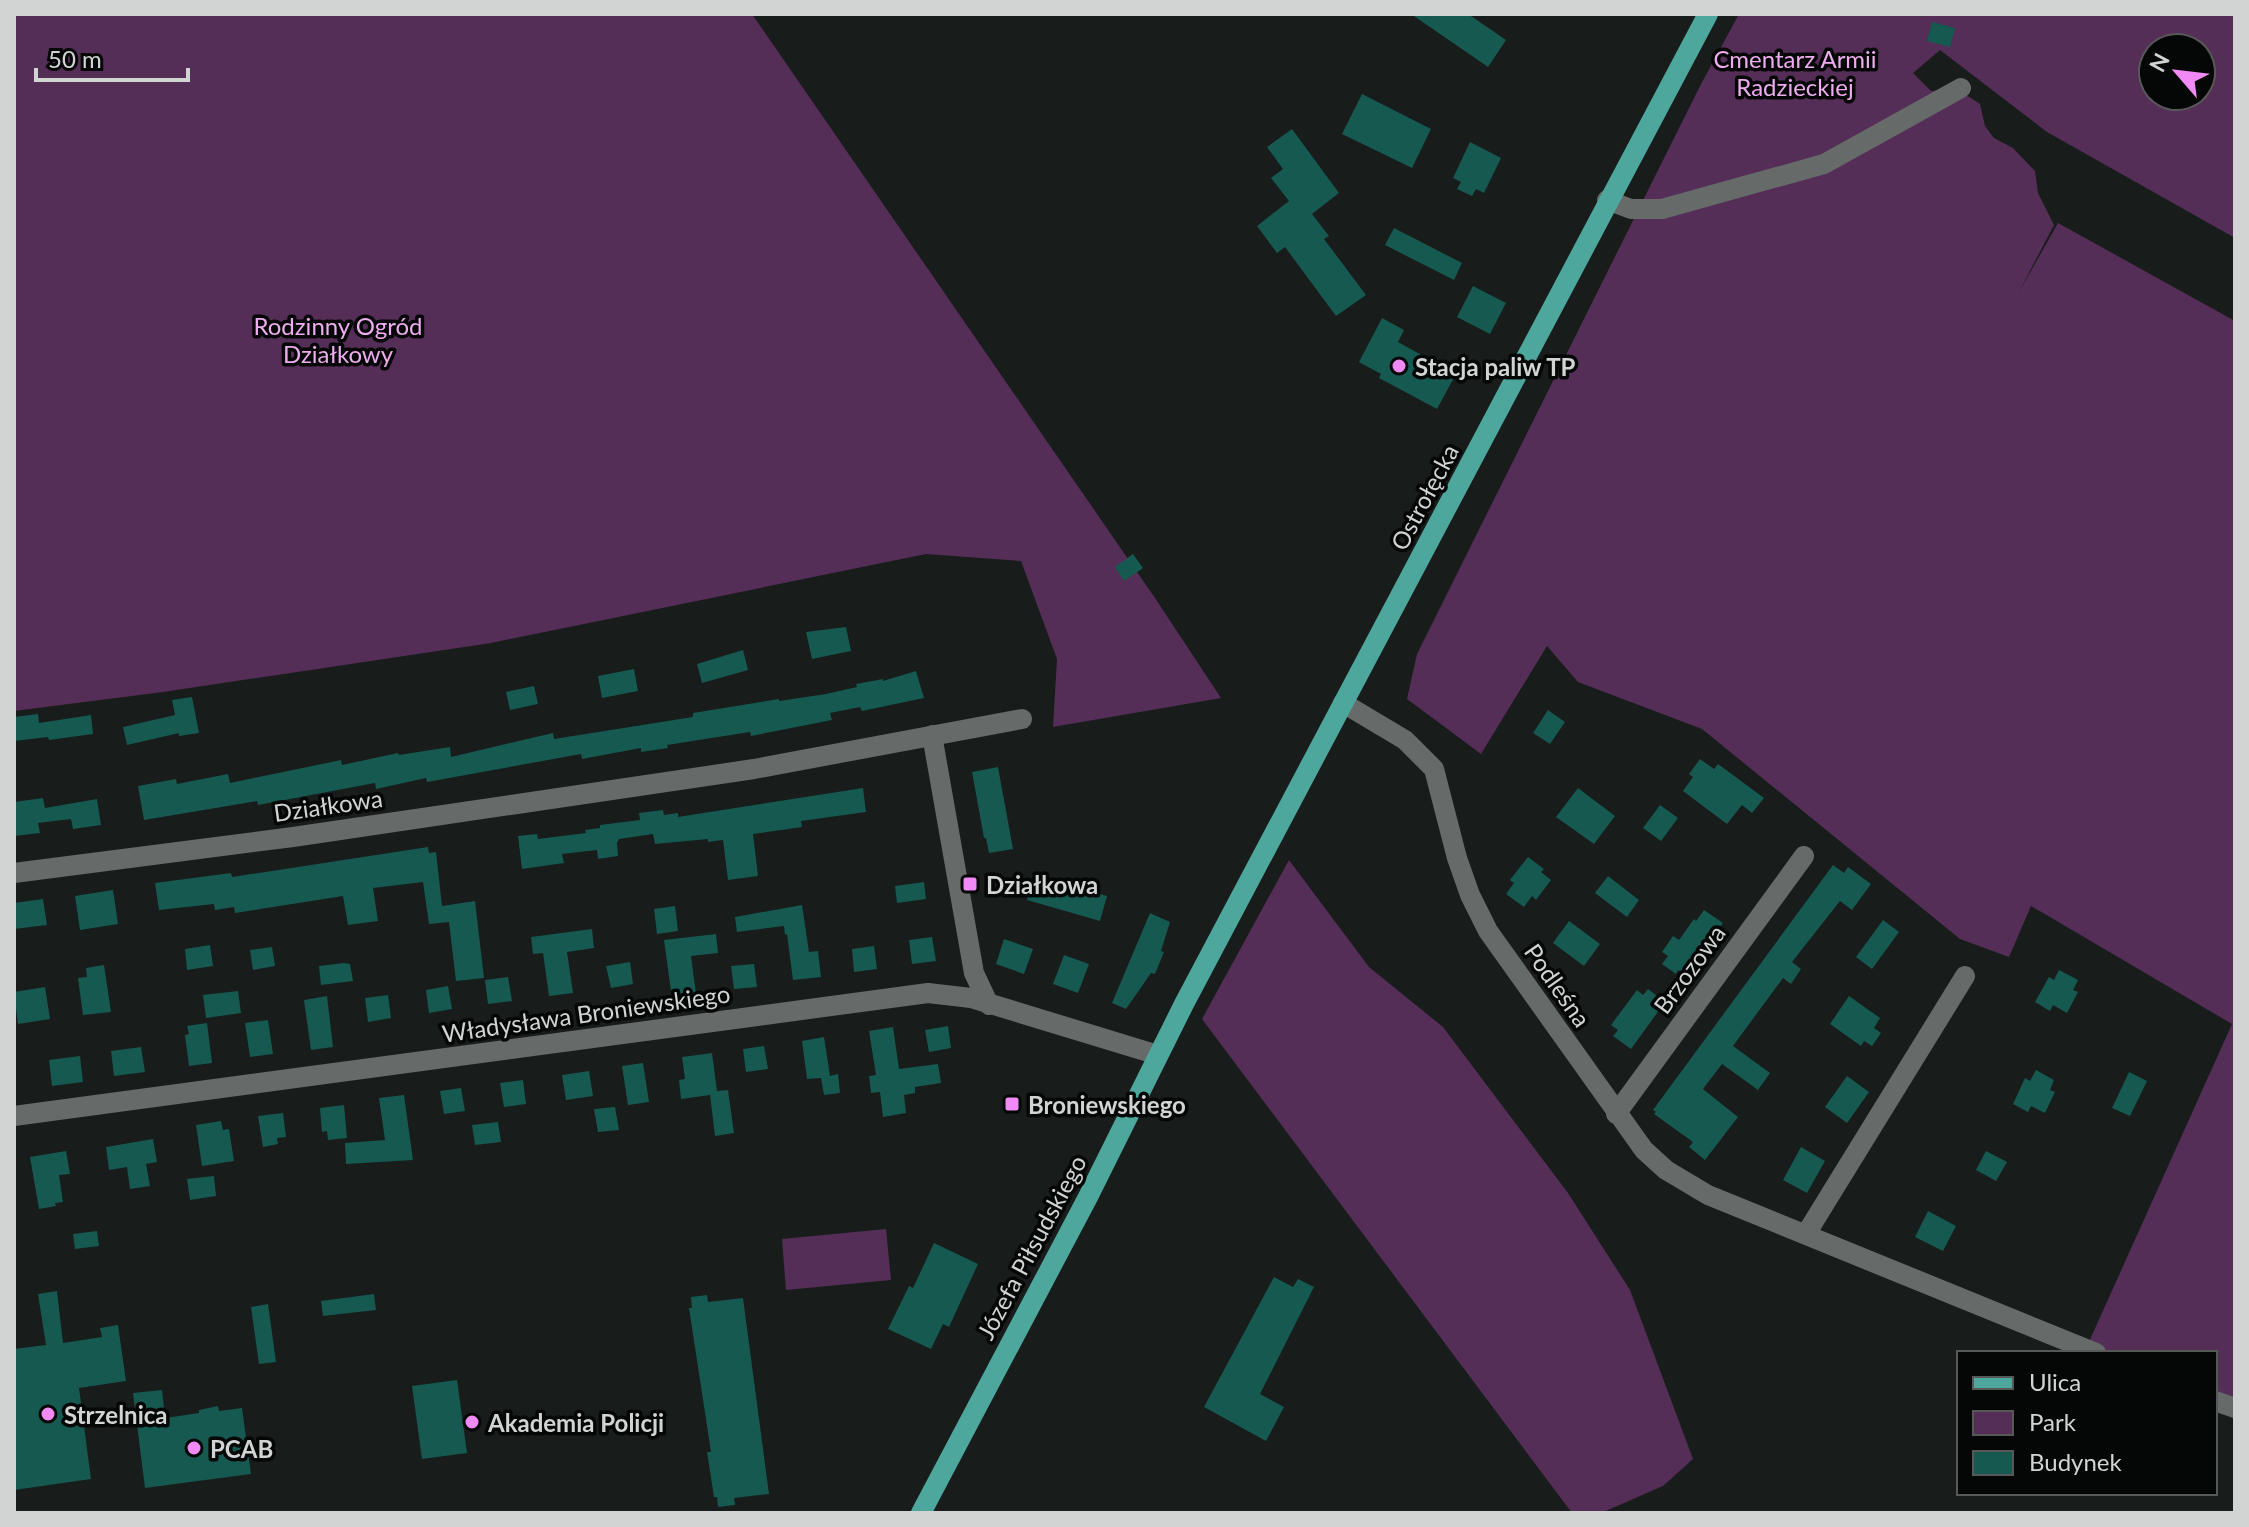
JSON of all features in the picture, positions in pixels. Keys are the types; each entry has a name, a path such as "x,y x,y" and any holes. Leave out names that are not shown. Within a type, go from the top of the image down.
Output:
{"main road":[{"name":"Ostrołęcka","path":"1184,1004 1708,14"},
{"name":"Józefa Piłsudskiego","path":"921,1513 1088,1197 1184,1004"}],"street":[{"path":"1607,200 1631,209 1662,209 1824,164 1961,88"},
{"name":"Podleśna","path":"1343,703 1405,740 1434,769 1457,858 1470,895 1488,931 1616,1114 1652,1159 1708,1195 2091,1351"},
{"name":"Działkowa","path":"14,873 293,837 692,778 1022,719"},
{"path":"932,735 974,973 989,1005"},
{"name":"Brzozowa","path":"1616,1114 1804,856"},
{"path":"1806,1234 1965,976"},
{"name":"Władysława Broniewskiego","path":"14,1116 928,993 958,996 1158,1055"}],"green space":[{"name":"Rodzinny Ogród Działkowy","path":"14,14 752,14 1221,698 1053,727 1057,659 1021,561 926,554 491,643 14,711"},
{"name":"Cmentarz Armii Radzieckiej","path":"1739,14 2235,14 2235,238 2047,132 1940,50 1913,73 1931,91 1957,89 1980,104 1985,126 1994,138 2013,148 2035,171 2038,193 2054,225 2019,292 2058,223 2235,321 2235,1401 2217,1394 2217,1351 2107,1351 2088,1344 2232,1024 2031,906 2009,957 1960,939 1702,729 1578,682 1547,646 1481,754 1407,699 1417,654 1700,86"},
{"path":"1289,860 1369,967 1443,1027 1568,1193 1630,1290 1693,1459 1663,1486 1601,1513 1572,1513 1202,1019"},
{"path":"886,1229 891,1280 786,1290 782,1239"}],"building":[{"path":"1411,14 1468,14 1506,40 1488,67"},
{"path":"1932,22 1955,28 1950,47 1927,41"},
{"path":"1362,94 1431,129 1412,168 1342,134"},
{"path":"1292,129 1339,193 1312,214 1329,236 1324,239 1366,295 1336,316 1285,247 1277,253 1257,226 1289,201 1271,178 1283,169 1267,147"},
{"path":"1470,142 1501,158 1484,193 1476,189 1472,196 1457,189 1461,182 1453,178"},
{"path":"1394,228 1462,263 1454,280 1385,245"},
{"path":"1473,286 1506,303 1490,334 1457,317"},
{"path":"1382,318 1404,330 1398,342 1456,374 1437,409 1379,378 1381,374 1359,362"},
{"path":"1133,554 1143,568 1124,581 1115,567"},
{"path":"846,627 851,651 812,659 806,632"},
{"path":"743,650 748,670 702,683 697,664"},
{"path":"634,669 638,691 602,698 598,676"},
{"path":"916,671 924,698 862,711 860,707 830,713 832,720 751,736 750,732 667,745 668,748 641,752 641,748 582,759 581,754 427,782 426,778 376,789 375,783 258,805 257,801 144,820 138,786 176,779 177,784 228,774 230,783 341,760 342,765 398,753 450,747 451,757 553,733 554,739 693,717 693,713 826,694"},
{"path":"534,686 538,704 510,710 506,692"},
{"path":"192,697 199,733 179,736 179,733 127,745 123,727 175,715 172,700"},
{"path":"1548,710 1565,722 1550,744 1533,733"},
{"path":"38,714 39,723 91,715 93,734 14,741 14,717"},
{"path":"1700,759 1714,769 1718,764 1764,798 1752,813 1742,805 1727,824 1683,791 1693,777 1689,774"},
{"path":"998,767 1013,849 989,853 972,772"},
{"path":"863,788 866,812 801,821 802,827 753,834 758,876 728,880 723,840 655,844 653,834 619,839 618,856 598,859 597,850 562,854 564,863 522,869 518,836 537,834 538,839 586,833 585,830 600,828 600,825 640,820 639,813 663,810 664,815 678,813 678,817"},
{"path":"1578,788 1615,816 1594,844 1556,817"},
{"path":"43,798 45,808 97,799 101,825 73,829 71,819 38,823 40,833 14,836 14,802"},
{"path":"1660,805 1678,818 1661,841 1643,828"},
{"path":"428,847 429,853 436,852 442,906 475,901 484,978 456,981 449,922 429,924 423,882 373,888 378,921 348,925 343,896 235,913 234,907 215,910 214,904 159,910 155,883 231,873 232,877"},
{"path":"1528,857 1544,869 1541,872 1551,880 1536,900 1532,896 1524,907 1506,894 1514,883 1510,880"},
{"path":"1833,865 1844,873 1848,867 1871,884 1852,910 1840,901 1792,962 1801,969 1791,984 1783,978 1733,1046 1770,1073 1758,1090 1722,1064 1703,1089 1738,1117 1705,1160 1689,1147 1693,1142 1654,1114 1656,1112 1653,1110"},
{"path":"1034,876 1107,896 1100,921 1027,900"},
{"path":"1608,876 1639,900 1627,917 1595,893"},
{"path":"924,882 926,899 897,903 895,886"},
{"path":"113,890 118,924 80,930 75,896"},
{"path":"43,899 47,925 14,929 14,903"},
{"path":"802,905 809,952 818,951 821,977 793,980 784,926 737,932 735,917"},
{"path":"675,906 678,931 657,934 654,909"},
{"path":"1704,910 1723,923 1686,975 1678,970 1676,974 1662,964 1668,956 1662,952 1673,936 1679,940"},
{"path":"1150,913 1170,922 1161,951 1164,952 1155,974 1151,973 1126,1009 1112,1003"},
{"path":"1883,920 1899,932 1872,969 1856,957"},
{"path":"1569,921 1600,944 1584,966 1553,943"},
{"path":"592,929 594,948 567,952 573,993 549,996 543,953 533,954 531,937"},
{"path":"716,934 718,953 691,956 696,994 672,998 664,940"},
{"path":"932,937 936,961 912,964 909,940"},
{"path":"1004,939 1033,949 1024,974 996,964"},
{"path":"210,945 213,966 187,970 185,949"},
{"path":"874,946 877,969 854,972 852,949"},
{"path":"272,947 275,966 253,970 250,950"},
{"path":"1064,955 1089,964 1078,993 1053,984"},
{"path":"630,962 633,984 611,988 606,966"},
{"path":"350,964 353,981 321,985 319,966"},
{"path":"754,964 757,987 734,989 731,966"},
{"path":"104,965 111,1012 83,1015 78,978 87,977 86,968"},
{"path":"2059,970 2078,980 2073,990 2078,992 2067,1013 2053,1005 2050,1011 2035,1002 2049,977 2054,980"},
{"path":"508,977 512,1001 488,1004 485,980"},
{"path":"448,986 452,1009 429,1013 426,990"},
{"path":"45,987 50,1019 18,1024 14,992"},
{"path":"1648,989 1665,1002 1631,1049 1613,1036 1618,1030 1611,1025 1637,990 1643,995"},
{"path":"238,991 241,1013 206,1018 203,995"},
{"path":"388,995 391,1018 368,1022 365,998"},
{"path":"327,996 333,1047 311,1050 304,1000"},
{"path":"1849,996 1880,1018 1874,1028 1881,1033 1872,1046 1864,1041 1861,1046 1830,1024"},
{"path":"268,1020 273,1054 250,1057 245,1023"},
{"path":"207,1023 212,1063 189,1066 185,1035 189,1034 187,1026"},
{"path":"948,1026 951,1048 929,1052 925,1030"},
{"path":"893,1027 899,1069 938,1064 941,1083 915,1087 915,1093 904,1095 906,1113 883,1117 880,1092 871,1093 869,1076 876,1075 869,1031"},
{"path":"824,1037 830,1076 838,1074 840,1093 824,1095 821,1078 807,1079 802,1041"},
{"path":"764,1046 768,1069 746,1072 743,1049"},
{"path":"141,1047 145,1072 114,1076 111,1051"},
{"path":"712,1053 717,1091 728,1090 734,1133 715,1136 710,1095 681,1099 679,1080 685,1079 682,1057"},
{"path":"80,1056 83,1082 52,1086 49,1060"},
{"path":"643,1063 649,1102 628,1105 622,1066"},
{"path":"2036,1070 2054,1080 2050,1090 2055,1092 2045,1113 2031,1106 2028,1112 2013,1104 2025,1078 2030,1081"},
{"path":"589,1071 593,1096 566,1100 562,1075"},
{"path":"2129,1072 2147,1081 2130,1116 2112,1108"},
{"path":"1847,1076 1869,1092 1847,1123 1825,1107"},
{"path":"523,1080 526,1104 504,1107 500,1083"},
{"path":"461,1088 465,1111 444,1114 440,1091"},
{"path":"404,1095 413,1160 346,1164 345,1143 385,1140 379,1098"},
{"path":"344,1105 347,1138 328,1140 327,1131 322,1132 320,1108"},
{"path":"615,1107 619,1130 598,1132 594,1109"},
{"path":"283,1113 286,1137 277,1138 278,1144 263,1147 258,1116"},
{"path":"221,1121 223,1130 229,1129 234,1161 202,1166 196,1125"},
{"path":"498,1122 501,1142 475,1145 472,1125"},
{"path":"153,1139 157,1162 146,1164 150,1186 130,1189 127,1167 109,1170 106,1147"},
{"path":"1801,1147 1825,1161 1807,1193 1783,1180"},
{"path":"66,1151 70,1174 59,1175 63,1202 39,1209 30,1157"},
{"path":"1986,1151 2007,1162 1996,1181 1976,1170"},
{"path":"214,1176 216,1196 190,1200 187,1179"},
{"path":"1928,1211 1956,1226 1943,1251 1915,1237"},
{"path":"97,1231 99,1246 75,1249 73,1234"},
{"path":"934,1243 978,1264 949,1327 943,1324 931,1349 888,1329 909,1286 913,1288"},
{"path":"1274,1277 1293,1287 1298,1279 1314,1287 1260,1394 1284,1407 1266,1441 1204,1407"},
{"name":"Strzelnica","path":"57,1291 63,1343 102,1337 100,1328 118,1325 126,1381 79,1388 91,1479 14,1490 14,1349 46,1345 38,1294"},
{"path":"374,1294 376,1310 323,1316 321,1301"},
{"path":"707,1295 708,1302 743,1298 769,1494 734,1498 735,1505 718,1507 707,1452 711,1452 689,1308 692,1308 691,1297"},
{"path":"268,1304 276,1362 259,1364 251,1307"},
{"path":"457,1380 467,1453 422,1459 412,1386"},
{"name":"PCAB","path":"162,1390 165,1418 199,1413 199,1410 218,1406 219,1411 242,1408 251,1474 145,1488 133,1393"}],"place":[{"name":"Stacja paliw TP","path":"1399,366"},
{"name":"Działkowa","path":"970,884"},
{"name":"Broniewskiego","path":"1012,1104"},
{"name":"Strzelnica","path":"48,1414"},
{"name":"Akademia Policji","path":"472,1422"},
{"name":"PCAB","path":"194,1448"}]}
